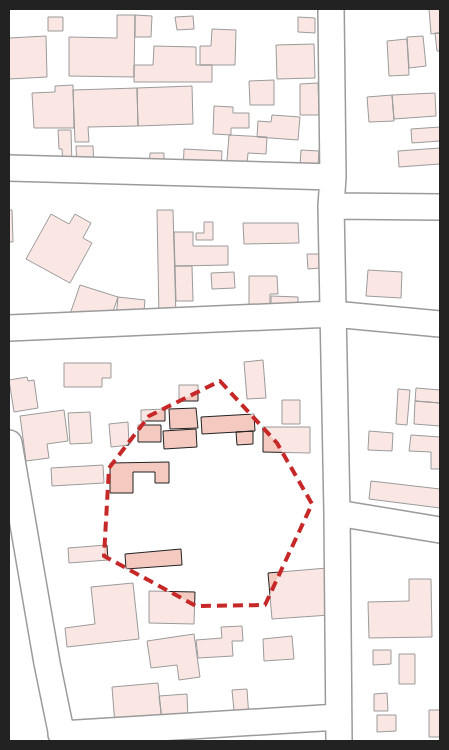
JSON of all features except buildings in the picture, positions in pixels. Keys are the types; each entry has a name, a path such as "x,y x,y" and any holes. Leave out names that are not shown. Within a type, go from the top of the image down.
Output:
{"street":[{"path":"9,444 20,570 62,738 338,729 337,513 331,206 333,177 331,9"},
{"path":"9,168 333,177"},
{"path":"331,206 440,207"},
{"path":"9,328 333,314 440,324"},
{"path":"337,513 440,530"}],"highlighted area":[{"path":"220,381 277,443 312,504 265,605 196,606 104,556 109,468 149,416"}]}
